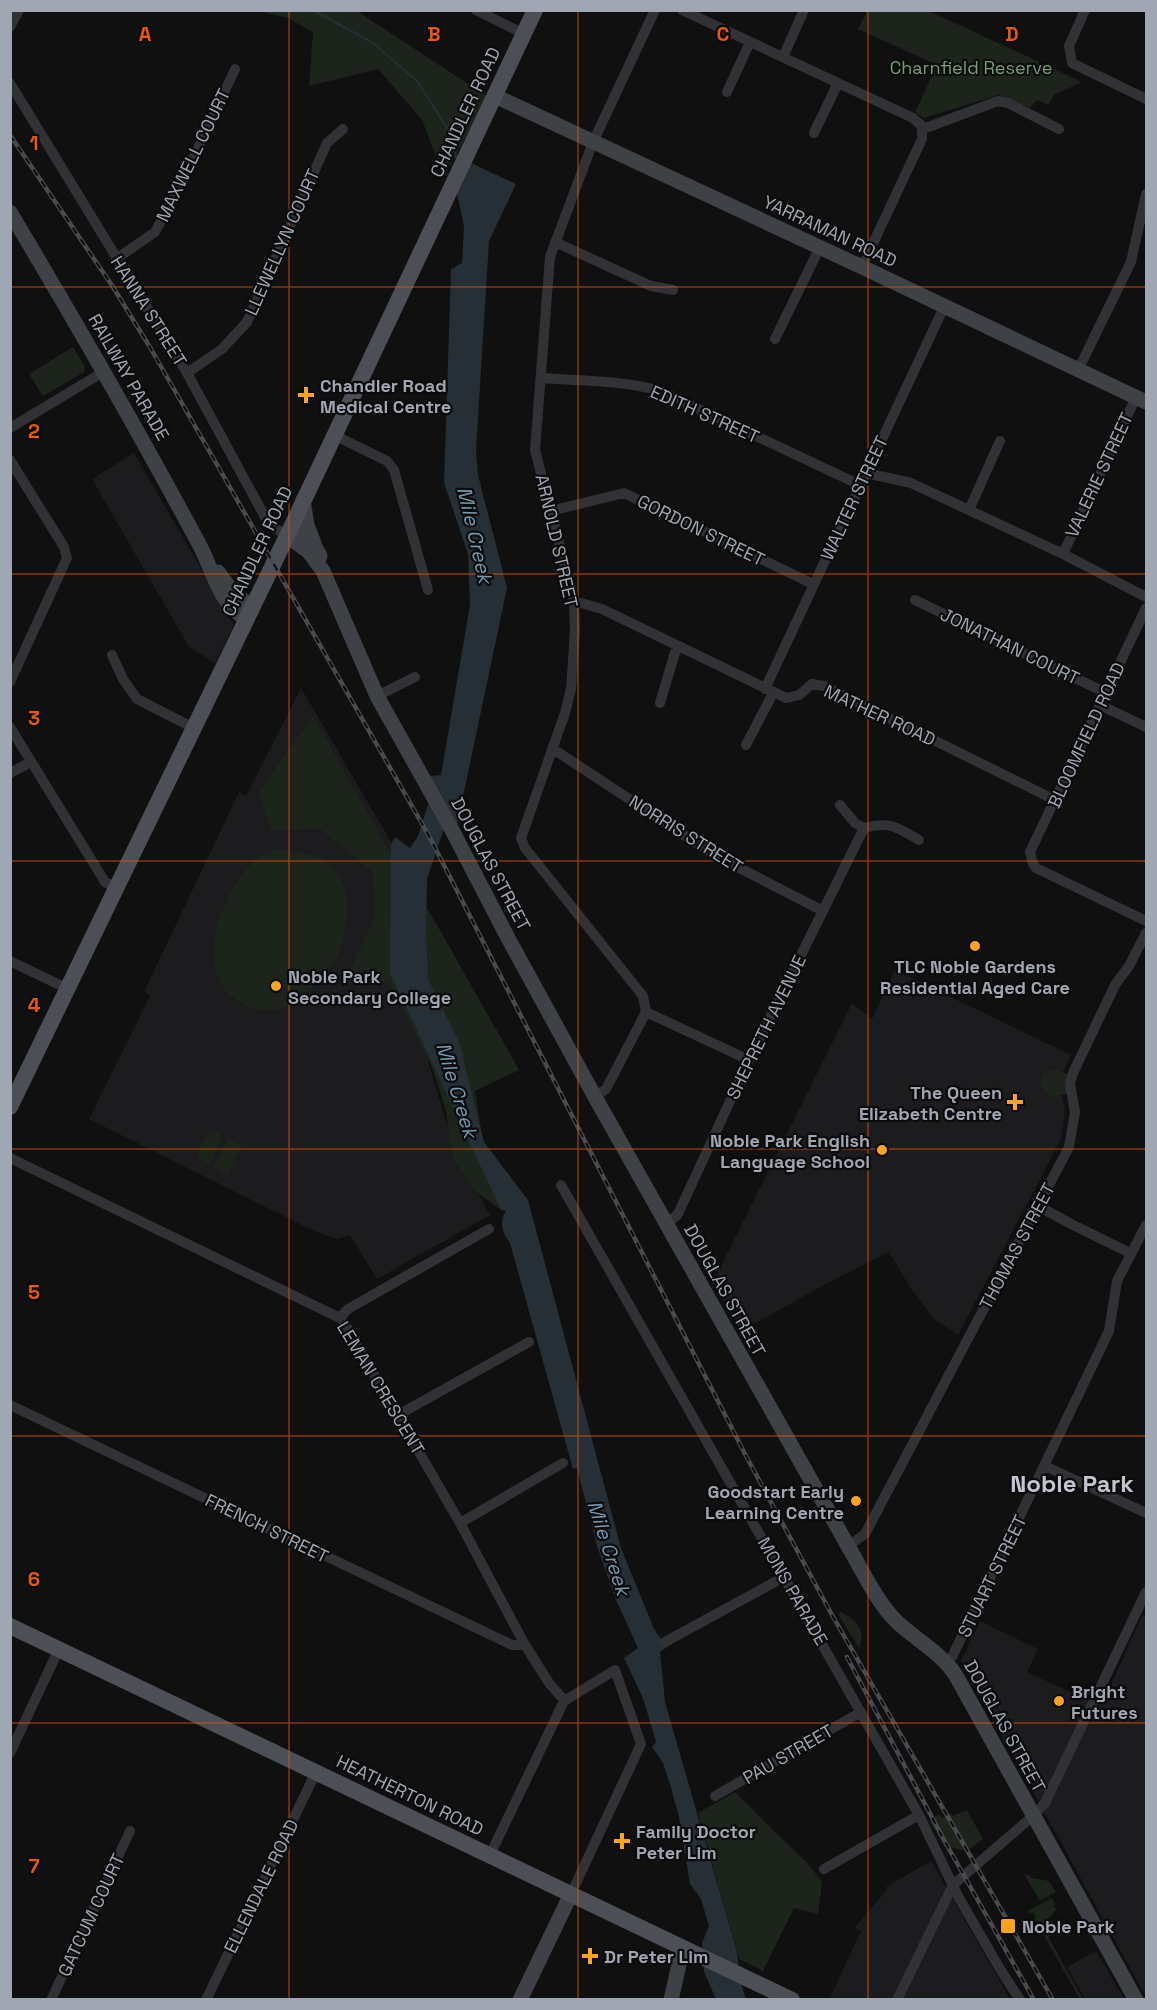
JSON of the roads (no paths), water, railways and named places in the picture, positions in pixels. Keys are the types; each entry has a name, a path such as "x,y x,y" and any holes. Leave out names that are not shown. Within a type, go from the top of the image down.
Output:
{"main road":[{"name":"CHANDLER ROAD","path":"10,1107 250,613 535,10"},
{"name":"YARRAMAN ROAD","path":"495,96 1141,400"},
{"name":"RAILWAY PARADE","path":"10,212 105,371 210,563 250,613"},
{"name":"DOUGLAS STREET","path":"303,500 307,525 325,574 377,696 666,1225 887,1611 947,1663 1136,2000"},
{"path":"286,536 297,534 305,536 317,549"},
{"name":"DOUGLAS STREET","path":"286,536 309,552 325,574"},
{"path":"277,555 292,554 304,557 325,574"},
{"name":"HEATHERTON ROAD","path":"10,1626 792,2000"},
{"path":"520,2000 571,1894"},
{"path":"672,2000 680,1960 694,1952"}],"street":[{"path":"10,27 19,10"},
{"path":"476,10 524,34"},
{"name":"ARNOLD STREET","path":"646,1012 643,996 525,848 521,837 553,749 571,689 575,631 574,601 535,450 550,257 593,142 655,10"},
{"path":"682,10 913,117 922,126 922,139 862,267"},
{"path":"783,57 804,10"},
{"path":"1085,10 1069,46 1072,63 1146,99"},
{"path":"727,92 750,42"},
{"name":"MAXWELL COURT","path":"116,259 155,232 186,174 236,69"},
{"name":"HANNA STREET","path":"10,83 187,373 265,517 272,526 286,536"},
{"path":"814,133 838,83"},
{"path":"923,129 998,101 1008,103 1059,129"},
{"name":"LLEWELLYN COURT","path":"187,373 222,348 247,322 327,142 343,129"},
{"path":"1078,370 1131,262 1146,194"},
{"path":"555,242 651,286 673,290"},
{"path":"775,339 820,247"},
{"name":"WALTER STREET","path":"746,745 813,584 944,307"},
{"path":"10,428 105,371"},
{"name":"EDITH STREET","path":"542,378 627,384 663,392 860,485"},
{"name":"VALERIE STREET","path":"1063,554 1141,400"},
{"path":"334,435 387,461 394,470 428,590"},
{"path":"969,510 1000,441"},
{"path":"10,460 64,546 67,558 10,682"},
{"path":"866,473 911,483 1063,554 1146,597"},
{"name":"GORDON STREET","path":"550,511 624,493 813,584"},
{"name":"JONATHAN COURT","path":"915,600 1106,693"},
{"name":"MATHER ROAD","path":"574,601 602,609 786,699 799,695 813,684 824,686 1055,800"},
{"name":"BLOOMFIELD ROAD","path":"1146,608 1030,852 1036,868 1146,921"},
{"path":"660,703 677,646"},
{"path":"112,655 123,679 137,699 194,728"},
{"path":"377,696 415,677"},
{"path":"1100,705 1146,727"},
{"path":"10,727 105,882 116,888"},
{"name":"NORRIS STREET","path":"553,749 716,856 823,911"},
{"path":"10,773 31,762"},
{"path":"840,805 855,823 864,828 881,823 898,828 919,840"},
{"name":"SHEPRETH AVENUE","path":"666,1225 678,1214 749,1060 864,828"},
{"name":"THOMAS STREET","path":"848,1546 865,1534 1069,1147 1075,1112 1070,1084 1073,1073 1115,985 1129,966 1146,933"},
{"path":"10,961 68,989"},
{"path":"595,1097 606,1089 646,1012 749,1060"},
{"name":"LEMAN CRESCENT","path":"10,1158 340,1317 460,1522 525,1645 549,1683 551,1693 563,1703"},
{"name":"MONS PARADE","path":"561,1185 861,1712 919,1815 953,1885 1020,2000"},
{"path":"1038,1206 1130,1253"},
{"name":"STUART STREET","path":"947,1663 954,1653 1109,1331 1114,1288 1146,1224"},
{"path":"340,1317 348,1309 489,1229"},
{"path":"398,1415 529,1342"},
{"name":"FRENCH STREET","path":"10,1405 512,1645 525,1645"},
{"path":"460,1522 563,1463"},
{"path":"1045,1466 1146,1513"},
{"path":"665,1642 784,1577"},
{"path":"897,2000 953,1885 1045,1803 1146,1596"},
{"path":"10,1753 59,1649"},
{"path":"490,1856 563,1703 626,1664"},
{"path":"571,1894 641,1744 615,1670"},
{"name":"PAU STREET","path":"715,1796 861,1712"},
{"name":"ELLENDALE ROAD","path":"208,1999 316,1772"},
{"path":"824,1869 919,1815"},
{"name":"GATCUM COURT","path":"51,2000 130,1831"}],"water":[{"path":"471,163 516,184 489,241 476,450 478,475 507,588 457,825 449,813 427,879 428,979 459,1042 484,1142 528,1200 621,1548 654,1629 667,1647 660,1652 665,1702 735,1945 746,1999 716,1999 704,1972 702,1943 709,1926 701,1899 690,1884 679,1817 663,1763 652,1747 656,1742 643,1698 624,1658 638,1648 616,1600 597,1546 577,1468 573,1469 510,1243 502,1228 502,1220 506,1211 501,1210 390,973 391,844 395,837 410,848 418,836 434,786 430,776 441,775 470,605 468,554 444,483 451,269 462,263 464,227 457,193"}],"waterway":[{"name":"Mile Creek","path":"313,10 373,43 417,81 449,131 457,160"}],"railway":[{"path":"10,135 113,287 151,349 429,836 745,1454 832,1615 1053,2000"},
{"path":"847,1657 944,1840 1034,2000"}],"place":[{"name":"Chandler Road Medical Centre","path":"306,395"},
{"name":"TLC Noble Gardens Residential Aged Care","path":"975,946"},
{"name":"Noble Park Secondary College","path":"276,986"},
{"name":"The Queen Elizabeth Centre","path":"1015,1102"},
{"name":"Noble Park English Language School","path":"882,1150"},
{"name":"Goodstart Early Learning Centre","path":"856,1501"},
{"name":"Bright Futures","path":"1059,1701"},
{"name":"Family Doctor Peter Lim","path":"622,1841"},
{"name":"Noble Park","path":"1008,1926"},
{"name":"Dr Peter Lim","path":"590,1956"}],"district":[{"name":"Noble Park","path":"1072,1483"}],"park label":[{"name":"Charnfield Reserve","path":"971,67"}]}
